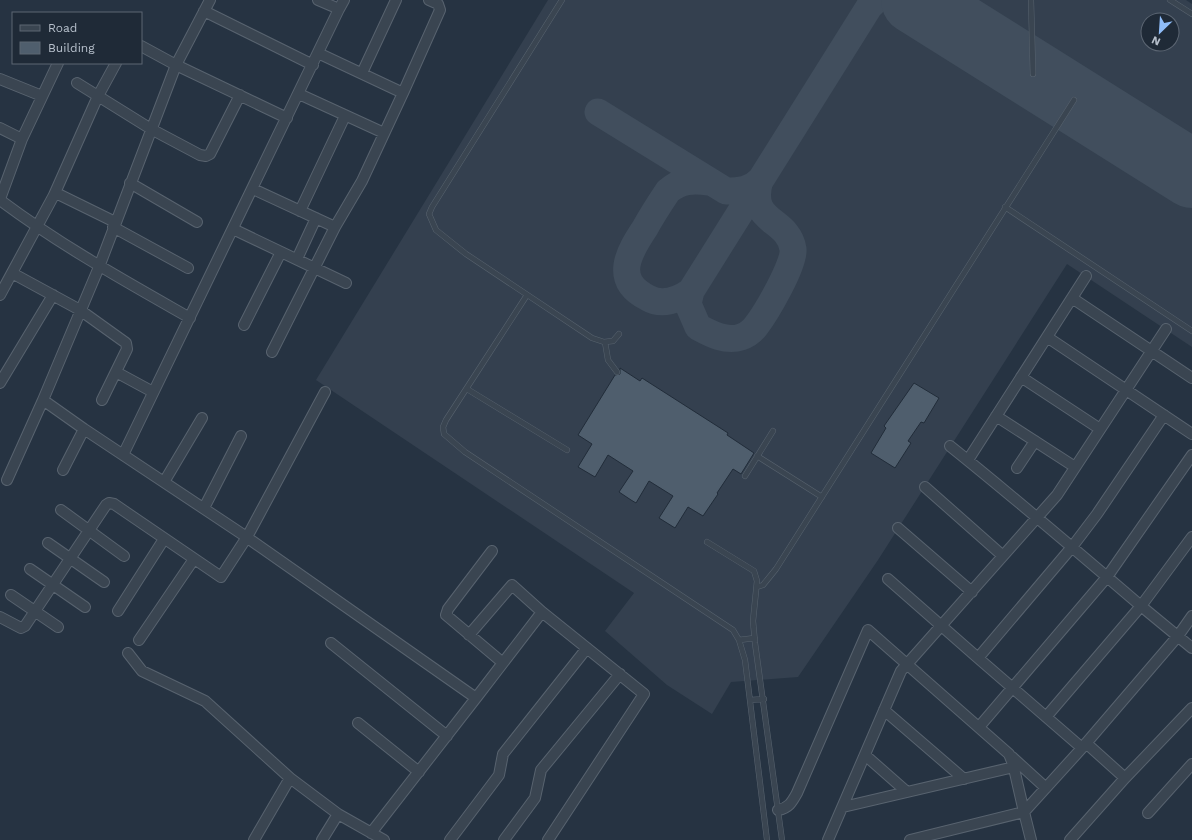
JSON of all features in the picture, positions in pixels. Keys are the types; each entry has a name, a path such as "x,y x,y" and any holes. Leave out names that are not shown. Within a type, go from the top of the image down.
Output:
{"street":[{"path":"7,480 43,400 98,267 176,65 210,0"},
{"path":"122,455 234,229 342,5 318,0"},
{"path":"362,73 396,0"},
{"path":"272,352 335,227 362,181 403,93 440,10 438,4 429,0"},
{"path":"204,10 313,65"},
{"path":"142,47 176,65 287,118"},
{"path":"318,53 403,93"},
{"path":"58,64 22,139 0,200 35,227 98,267 190,318"},
{"path":"0,295 35,227 54,195 98,96 115,64"},
{"path":"0,79 42,96"},
{"path":"76,83 151,129 200,155 206,156 210,154 240,95"},
{"path":"298,94 384,133"},
{"path":"300,211 345,116"},
{"path":"0,128 22,139"},
{"path":"130,183 197,222"},
{"path":"253,188 335,227"},
{"path":"54,195 60,195 188,268"},
{"path":"297,259 316,218"},
{"path":"234,229 346,283"},
{"path":"244,325 281,252"},
{"path":"12,273 80,310 126,343 127,349 102,400"},
{"path":"968,460 1086,276"},
{"path":"0,383 53,295"},
{"path":"1072,298 1192,378"},
{"path":"828,840 901,671 1057,495 1166,329"},
{"path":"1047,337 1192,434"},
{"path":"116,372 154,392"},
{"path":"1021,377 1100,430"},
{"path":"0,617 23,628 106,505 109,503 114,504 221,577 246,537 325,392"},
{"path":"43,400 122,455 204,508 476,698"},
{"path":"978,658 1072,547 1097,514 1164,415"},
{"path":"996,416 1075,467"},
{"path":"164,482 202,418"},
{"path":"63,470 84,429"},
{"path":"204,508 241,436"},
{"path":"1017,468 1034,441"},
{"path":"950,446 1008,492 1036,518 1192,648"},
{"path":"979,727 1107,577 1192,455"},
{"path":"925,487 1003,556"},
{"path":"61,510 124,556"},
{"path":"898,528 972,592"},
{"path":"1046,717 1141,606 1192,538"},
{"path":"118,611 164,539"},
{"path":"48,543 104,582"},
{"path":"492,551 446,613 448,617 503,663"},
{"path":"139,640 194,559"},
{"path":"30,569 85,607"},
{"path":"888,579 1046,717 1125,778"},
{"path":"469,635 512,585 542,612 644,694 548,840"},
{"path":"11,595 58,626"},
{"path":"371,833 542,612"},
{"path":"910,840 1024,812 1084,746 1178,636 1192,616"},
{"path":"778,810 785,809 797,793 868,630 1046,788"},
{"path":"331,644 447,736"},
{"path":"450,840 499,775 503,754 587,648"},
{"path":"128,653 142,671 205,701 290,778 338,814 384,840"},
{"path":"504,840 535,798 541,770 620,674"},
{"path":"1070,840 1125,778 1192,708"},
{"path":"884,710 964,779"},
{"path":"358,723 418,772"},
{"path":"1009,754 1014,767 1031,840"},
{"path":"865,755 907,792"},
{"path":"1148,813 1192,764"},
{"path":"843,807 1014,767"},
{"path":"254,840 290,778"},
{"path":"322,840 338,814"}],"lane":[{"path":"562,0 432,207 430,214 436,230 466,254 592,338 605,342 613,341 619,334"},
{"path":"1031,0 1032,74"},
{"path":"1170,0 1192,14"},
{"path":"757,587 763,585 773,573 1074,100"},
{"path":"1006,207 1192,331"},
{"path":"528,295 443,427 444,434 450,441 733,630 739,640 745,660 767,840"},
{"path":"605,342 608,360 617,372"},
{"path":"467,389 567,450"},
{"path":"745,476 773,431"},
{"path":"757,456 822,497"},
{"path":"707,542 754,571 757,587 753,622 754,638 764,699 782,840"},
{"path":"739,640 754,638"},
{"path":"750,700 764,699"}],"shaded area":[{"path":"548,0 1186,0 1192,4 1192,347 1067,264 878,560 798,677 731,682 712,714 667,685 605,631 634,593 316,380"}],"building":[{"path":"620,368 640,381 642,378 728,433 727,435 754,453 741,474 733,469 703,516 688,507 675,528 659,518 673,496 649,481 636,503 631,500 619,492 633,471 608,455 595,477 578,467 592,444 578,435 615,375 620,374"},
{"path":"914,383 939,398 924,423 921,422 908,441 911,443 895,468 871,453 886,428 884,426"}],"taxiway":[{"path":"760,180 757,194 759,205 763,213 784,231 790,239 793,249 792,256 785,277 755,328 748,334 741,337 730,339 724,338 713,335 698,327 688,304 691,291 869,7 876,0"},
{"path":"598,112 726,191 736,191 749,188 760,180"},
{"path":"691,291 681,297 664,302 659,302 648,298 637,291 630,283 627,274 627,265 629,256 668,191 682,183 698,181 709,182"}],"runway":[{"path":"915,0 1192,174"}]}
